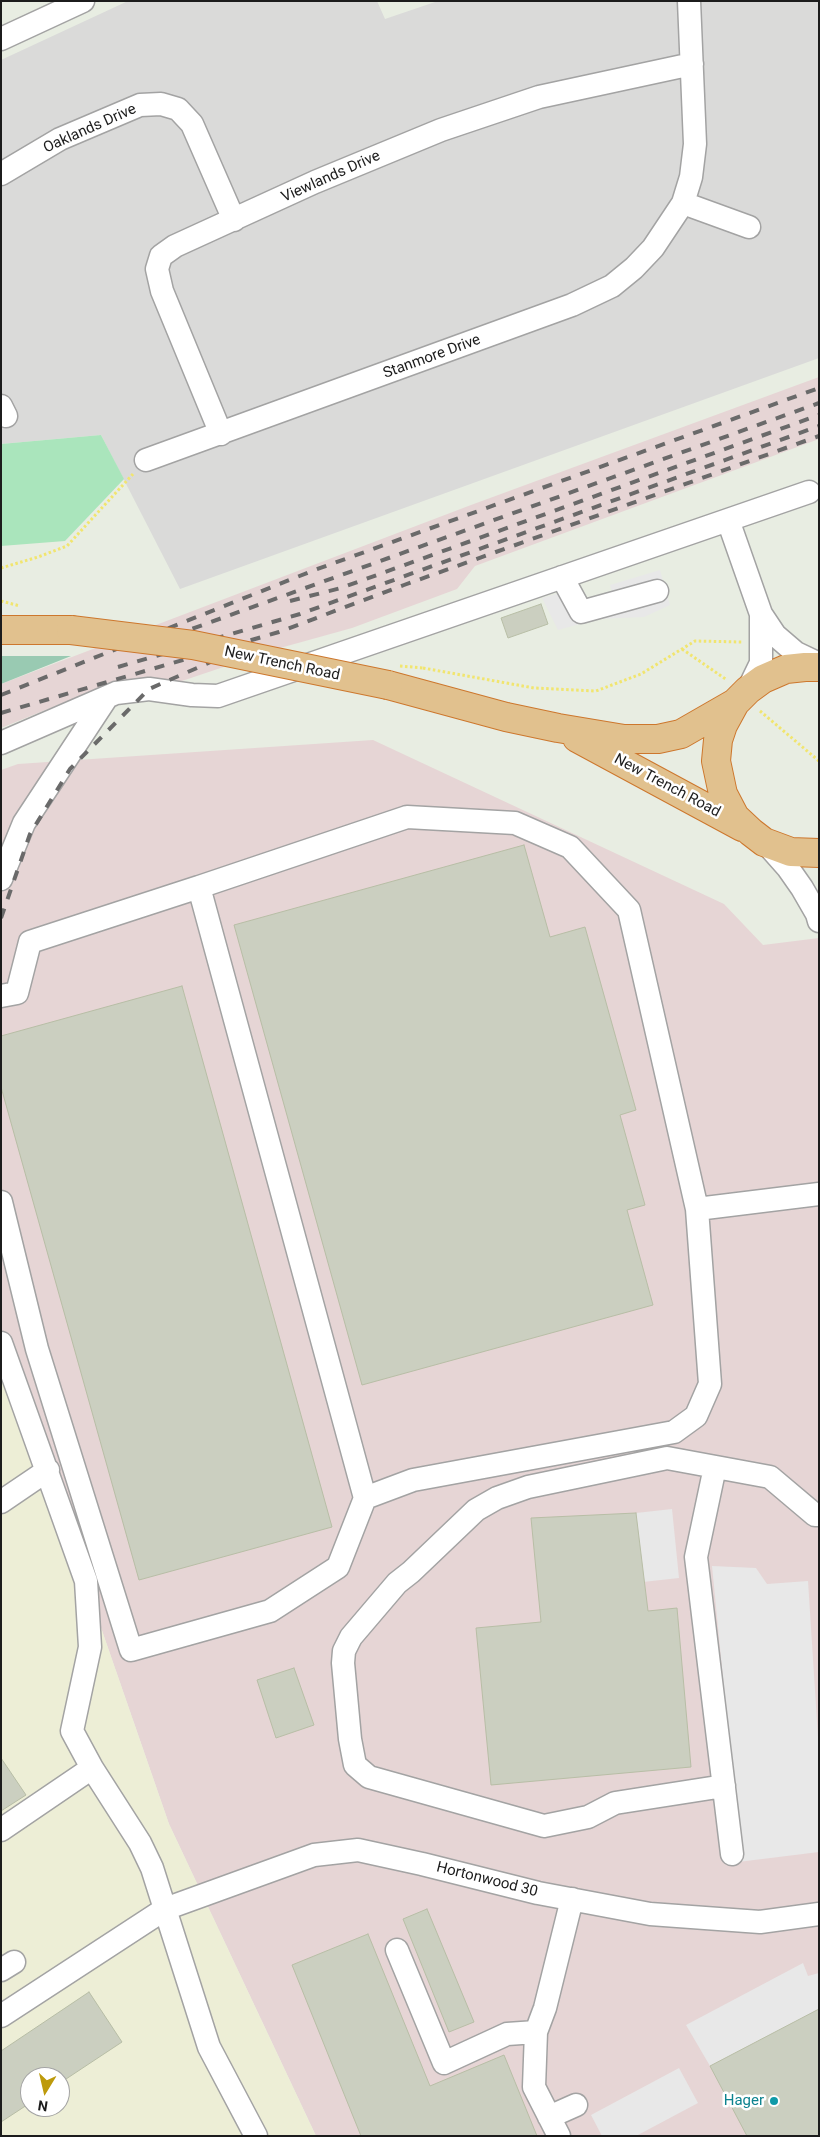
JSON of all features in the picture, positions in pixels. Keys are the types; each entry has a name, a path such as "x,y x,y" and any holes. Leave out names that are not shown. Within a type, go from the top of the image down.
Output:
{"highway":[{"name":"New Trench Road","path":"1,630 71,630 193,645 388,686 506,717 624,739 658,739 681,734 743,697 763,679 786,670 805,666 819,666"},
{"path":"743,697 723,725 718,740 716,761 722,794 735,817 757,836"},
{"name":"New Trench Road","path":"558,728 757,836 791,852 819,853"}],"street":[{"path":"1,39 82,1"},
{"name":"Stanmore Drive","path":"146,460 572,305 612,286 634,268 653,248 683,203 691,177 695,144 689,1"},
{"name":"Viewlands Drive","path":"221,434 162,291 157,269 161,256 174,246 315,182 441,130 540,97 692,64"},
{"name":"Oaklands Drive","path":"1,174 60,139 140,105 161,104 178,109 192,124 234,220"},
{"path":"683,203 750,227"},
{"path":"1,742 116,693 149,689 192,695 218,696 809,492"},
{"path":"728,520 761,614 775,635 796,653 819,666"},
{"path":"562,577 581,612 657,591"},
{"path":"743,697 761,663 761,614"},
{"path":"1,879 24,823 107,697"},
{"path":"1,996 17,993 30,942 407,817 515,823 570,846 629,910 697,1209 710,1384 696,1416 674,1432 413,1480 365,1498"},
{"path":"757,836 797,881 817,914 819,921"},
{"path":"1,1202 37,1349 131,1650 270,1611 338,1567 365,1498 199,887"},
{"path":"697,1209 819,1194"},
{"path":"1,1343 48,1470 86,1581 90,1647 72,1731 92,1768 140,1843 152,1868 209,2048 256,2136"},
{"path":"724,1786 615,1803 588,1817 544,1826 369,1777 354,1765 343,1663 344,1651 351,1637 397,1583 412,1572 476,1510 497,1498 528,1487 601,1470 667,1458 770,1477 815,1515 819,1515"},
{"path":"715,1467 696,1558 732,1854"},
{"path":"1,1502 48,1470"},
{"path":"1,1830 92,1768"},
{"name":"Hortonwood 30","path":"1,2016 165,1909 314,1855 358,1850 572,1899 650,1914 760,1922 819,1914"},
{"path":"572,1899 545,2008 536,2032 534,2087 554,2126 576,2105"},
{"path":"397,1950 444,2063 507,2034 536,2032"}],"path":[{"path":"1,568 67,546 146,460"},
{"path":"424,668 534,688 596,691 641,674 695,641 746,642 762,639"},
{"path":"682,649 819,761"}],"shaded area":[{"path":"128,1 377,1 385,19 438,1 819,1 819,358 180,589 101,435 1,444 1,60"},
{"path":"819,377 819,439 475,566 457,589 352,628 280,648 179,682 147,678 120,683 85,694 1,728 1,684 471,505"},
{"path":"660,570 670,605 644,617 598,619 558,630 542,598 577,588 589,602 613,595 610,585"},
{"path":"373,740 724,904 763,945 819,938 819,2136 316,2136 169,1824 1,1339 1,770 18,764"},
{"path":"1,1339 169,1824 316,2136 1,2136"},
{"path":"672,1509 679,1578 643,1582 636,1513"},
{"path":"712,1566 756,1568 767,1584 808,1581 819,1753 819,1852 738,1862 728,1729"},
{"path":"803,1963 808,1976 819,1973 819,2009 710,2066 686,2025"},
{"path":"679,2068 698,2103 636,2136 602,2136 591,2115"}],"green space":[{"path":"101,435 124,479 65,541 1,546 1,444"},
{"path":"1,656 71,656 1,684"}],"building":[{"path":"541,604 548,624 508,638 501,618"},
{"path":"524,845 550,937 585,927 636,1110 620,1115 645,1205 627,1210 653,1305 362,1385 234,925"},
{"path":"182,986 332,1527 139,1580 1,1087 1,1036"},
{"path":"636,1513 648,1611 677,1608 691,1767 491,1785 476,1628 541,1622 531,1518"},
{"path":"294,1668 314,1725 276,1738 257,1680"},
{"path":"1,1758 26,1795 1,1811"},
{"path":"427,1909 474,2022 449,2032 403,1919"},
{"path":"368,1934 430,2086 504,2055 537,2136 361,2136 292,1965"},
{"path":"89,1992 122,2042 70,2076 70,2067 20,2067 20,2110 1,2122 1,2051"},
{"name":"Hager","path":"819,2009 819,2136 747,2136 710,2066"}],"railway":[{"path":"1,695 312,571 819,388"},
{"path":"136,649 819,403"},
{"path":"290,601 341,588 819,415"},
{"path":"118,667 300,614 819,426"},
{"path":"1,713 279,632 404,585 819,436"},
{"path":"1,918 30,834 70,769 149,689 238,650"}],"place":[{"name":"Hager","path":"774,2101"}]}
